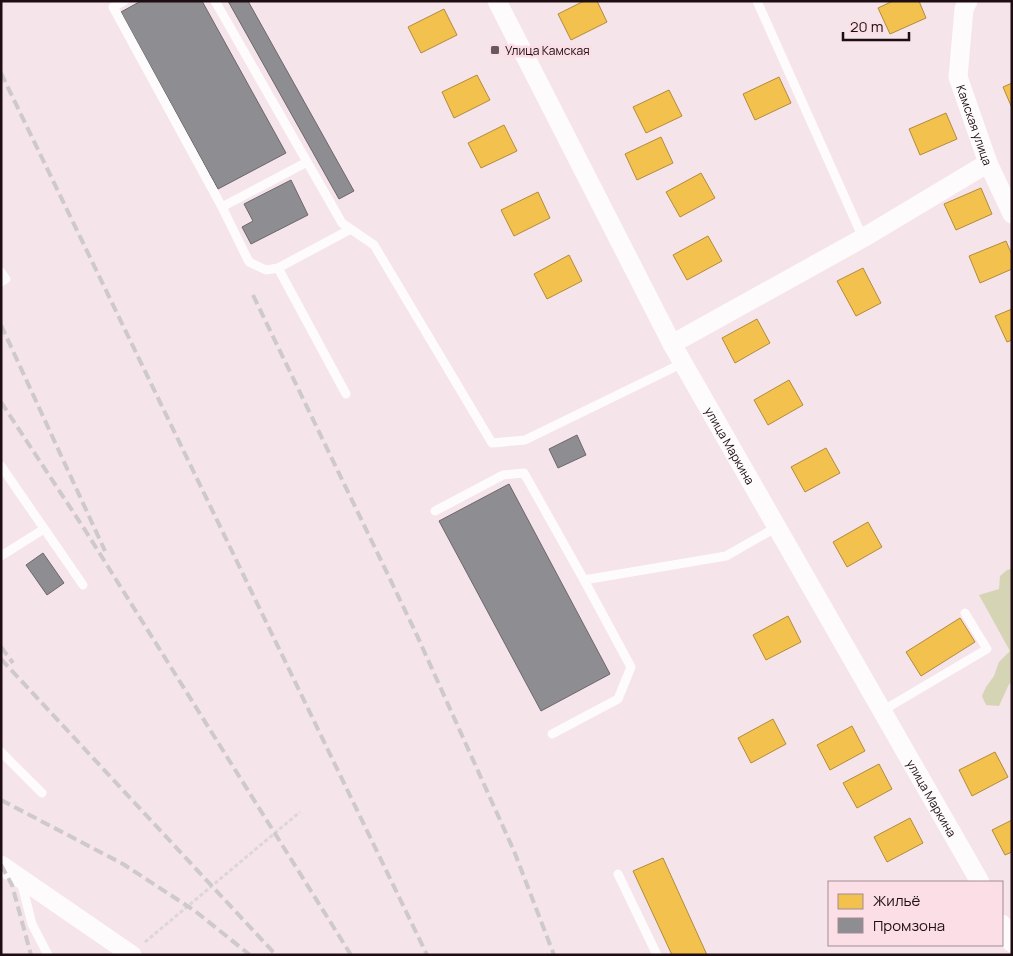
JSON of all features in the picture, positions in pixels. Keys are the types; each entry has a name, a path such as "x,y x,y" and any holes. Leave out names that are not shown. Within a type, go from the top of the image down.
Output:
{"street":[{"name":"улица Маркина","path":"497,1 672,344 979,881"},
{"name":"Камская улица","path":"962,4 958,77 988,163 1012,214"},
{"path":"672,344 863,238 988,163"},
{"path":"1,865 132,954"},
{"path":"1003,926 1012,943"}],"lane":[{"path":"124,1 113,8 222,207 249,262 266,270 278,268 351,229"},
{"path":"215,1 342,223 374,246 492,443 525,440 683,363"},
{"path":"757,1 863,238"},
{"path":"222,207 307,162"},
{"path":"278,268 346,394"},
{"path":"1,272 6,279 1,282"},
{"path":"1,466 83,585"},
{"path":"436,511 503,475 524,473 631,667 618,699 552,734"},
{"path":"584,580 726,556 776,527"},
{"path":"1,556 44,528"},
{"path":"882,711 988,649 965,613"},
{"path":"1,752 42,793"},
{"path":"618,874 656,955"},
{"path":"21,878 32,924 48,955"}],"path":[{"path":"132,954 300,812"}],"green space":[{"path":"1012,569 1012,683 1009,684 999,706 986,705 982,696 986,687 994,676 999,662 1010,651 979,595 999,589 1000,576 1007,570"}],"building: Жильё":[{"path":"584,1 597,1 607,22 571,40 558,14"},
{"path":"893,1 919,1 926,18 890,34 878,8"},
{"path":"444,9 457,35 421,53 408,27"},
{"path":"477,75 490,100 454,118 442,92"},
{"path":"779,77 791,103 755,120 743,94"},
{"path":"1012,83 1012,108 1003,87"},
{"path":"669,90 682,116 646,133 633,107"},
{"path":"946,113 957,139 920,155 909,129"},
{"path":"504,125 517,151 481,168 468,143"},
{"path":"661,137 673,163 637,180 625,154"},
{"path":"701,173 715,198 680,217 666,192"},
{"path":"981,188 992,214 956,230 944,204"},
{"path":"538,192 550,218 514,236 501,210"},
{"path":"708,236 722,261 687,280 673,255"},
{"path":"1006,241 1012,255 1012,269 980,283 969,256"},
{"path":"569,255 582,281 547,299 534,274"},
{"path":"863,268 881,303 856,316 837,281"},
{"path":"1012,309 1012,340 1007,342 995,316"},
{"path":"757,319 770,343 735,363 722,338"},
{"path":"789,380 803,405 768,425 754,400"},
{"path":"826,448 840,473 805,492 791,467"},
{"path":"868,522 882,547 847,567 833,542"},
{"path":"788,616 801,642 766,660 753,635"},
{"path":"960,618 975,642 921,676 906,652"},
{"path":"773,719 786,744 751,763 738,738"},
{"path":"852,726 865,751 830,770 817,745"},
{"path":"995,752 1008,777 972,796 959,770"},
{"path":"879,764 892,789 857,808 843,783"},
{"path":"910,818 923,843 887,862 874,837"},
{"path":"1012,820 1012,852 1005,855 992,830"},
{"path":"663,858 707,955 672,955 633,871"}],"building: Промзона":[{"path":"141,1 202,1 286,153 218,189 121,12"},
{"path":"228,1 248,1 354,191 339,199"},
{"path":"291,180 308,215 251,244 242,227 253,221 244,204"},
{"path":"577,435 586,455 558,468 549,449"},
{"path":"509,484 610,674 541,711 439,521"},
{"path":"43,553 64,583 47,595 26,565"}],"railway":[{"path":"1,73 427,955"},
{"path":"253,295 415,631 514,851 554,955"},
{"path":"1,325 105,551"},
{"path":"1,402 85,530 351,955"},
{"path":"1,647 13,663"},
{"path":"1,659 276,955"},
{"path":"1,800 123,864 195,911 250,955"},
{"path":"1,865 12,885 31,955"}],"place":[{"name":"Улица Камская","path":"495,50"}]}
